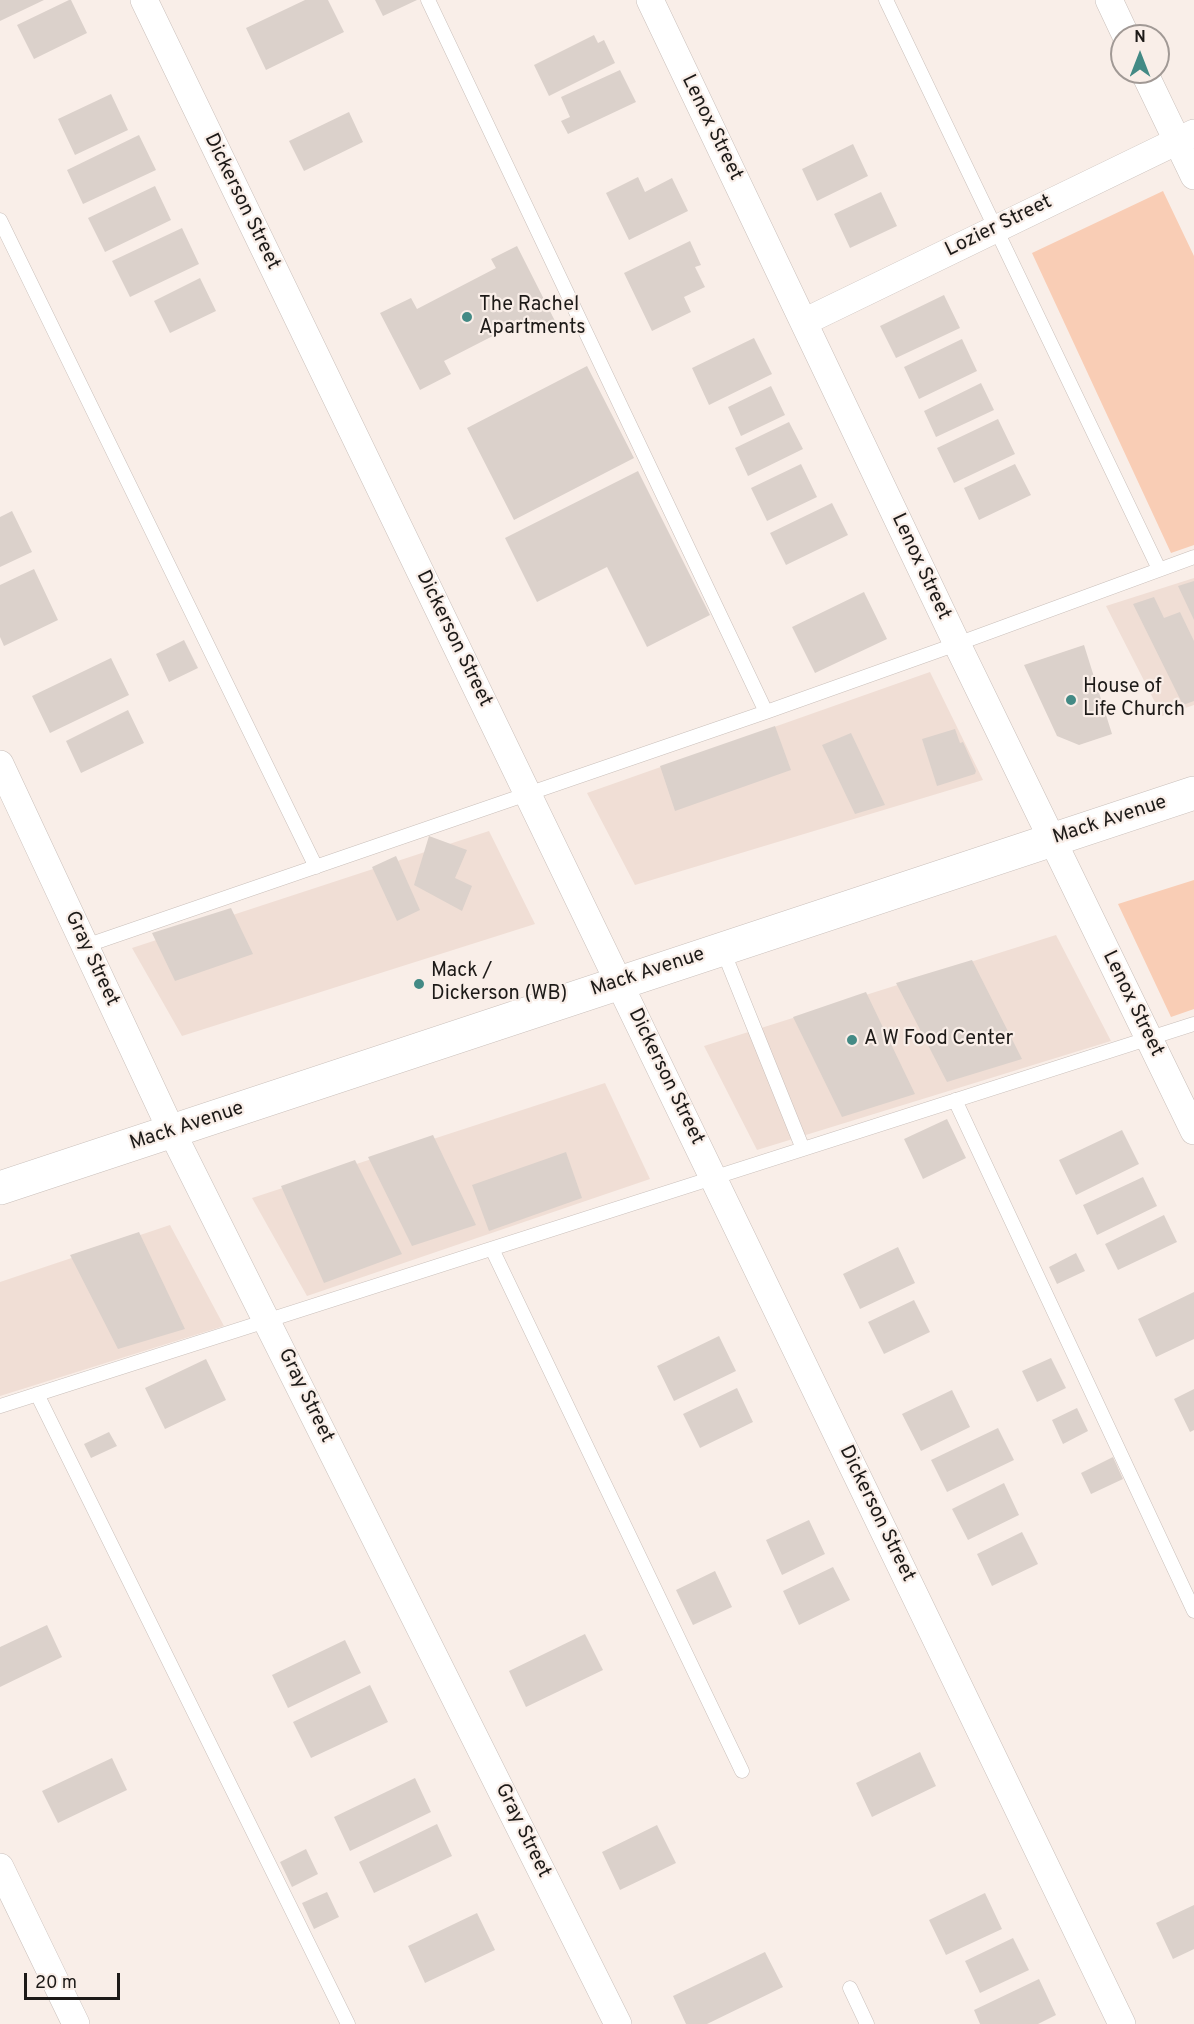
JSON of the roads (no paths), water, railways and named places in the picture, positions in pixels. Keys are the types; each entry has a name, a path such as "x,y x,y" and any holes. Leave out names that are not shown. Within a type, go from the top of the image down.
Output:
{"main road":[{"name":"Mack Avenue","path":"0,1188 1194,793"}],"street":[{"name":"Dickerson Street","path":"144,0 1122,2024"},
{"name":"Lenox Street","path":"650,0 957,644 1194,1131"},
{"path":"1109,0 1120,24"},
{"path":"1152,84 1186,137 1194,176"},
{"name":"Lozier Street","path":"804,322 1186,137"},
{"name":"Gray Street","path":"0,764 172,1132 618,2024"},
{"path":"0,1867 76,2024"}],"lane":[{"path":"428,0 766,712"},
{"path":"886,0 1159,569"},
{"path":"0,220 316,867"},
{"path":"85,946 766,712 1194,557"},
{"path":"722,948 802,1149"},
{"path":"0,1406 1194,1024"},
{"path":"955,1100 1194,1611"},
{"path":"492,1249 742,1771"},
{"path":"37,1394 348,2024"},
{"path":"850,1989 867,2024"}],"place":[{"name":"The Rachel Apartments","path":"467,317"},
{"name":"House of Life Church","path":"1071,700"},
{"name":"Mack / Dickerson (WB)","path":"419,984"},
{"name":"A W Food Center","path":"852,1040"}]}
